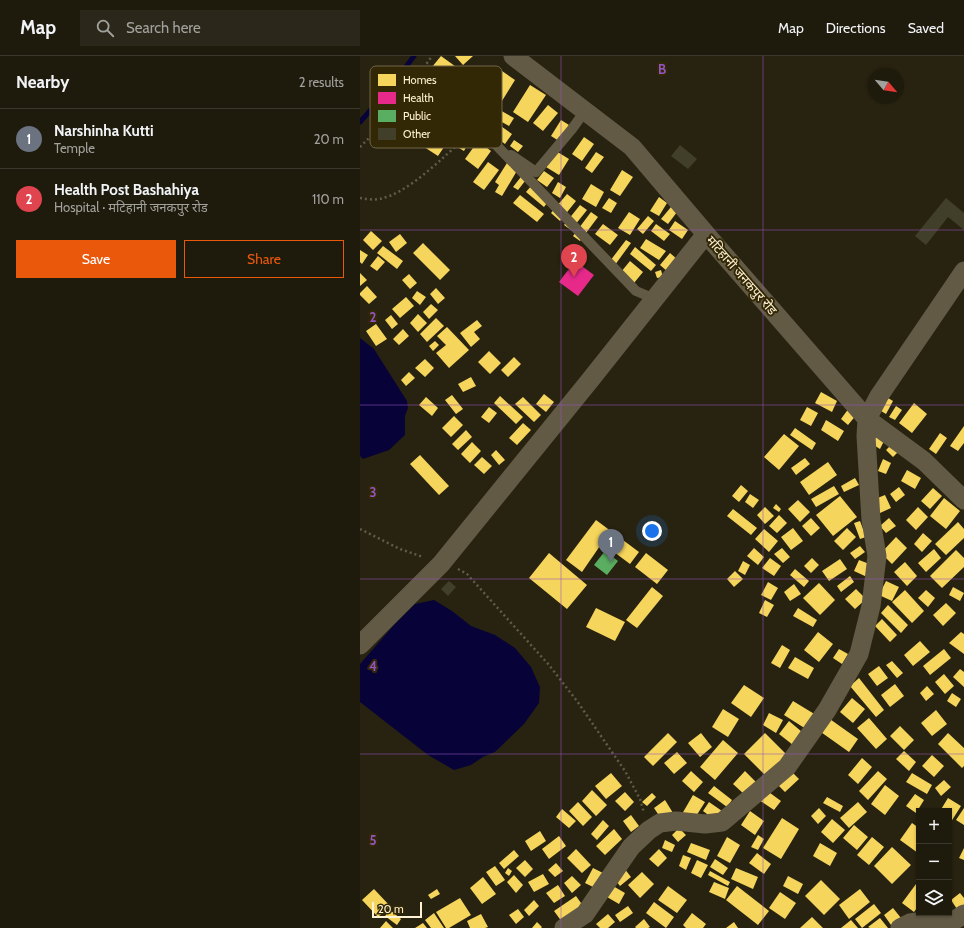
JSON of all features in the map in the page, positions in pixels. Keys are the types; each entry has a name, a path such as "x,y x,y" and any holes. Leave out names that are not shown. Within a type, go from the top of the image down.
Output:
{"street":[{"name":"मटिहानी जनकपुर रोड","path":"513,56 632,147 867,419 924,461 964,500"},
{"path":"360,645 441,564 706,234"},
{"path":"564,928 585,914 631,847 649,830 660,823 676,821 705,824 722,822 787,767 827,710 859,654 871,606 877,556 871,520 866,443 867,419 879,396 964,271"},
{"path":"900,928 910,923 924,921 952,922 964,914"}],"lane":[{"path":"501,148 536,172 585,111"},
{"path":"499,148 636,291 655,299"}],"path":[{"path":"425,66 432,56"},
{"path":"360,147 370,138"},
{"path":"360,198 378,199 395,194 420,177 453,148"},
{"path":"360,529 400,549 461,570 467,574 549,665 576,701 625,771 640,798 649,830"}],"shaded area":[{"path":"360,338 374,349 407,401 408,408 405,416 405,435 389,450 363,459 360,456"},
{"path":"434,600 452,611 471,626 495,635 515,648 531,667 540,687 539,703 524,724 495,752 483,757 471,765 454,770 428,755 360,702 360,664 394,625 415,604"}],"building: Homes":[{"path":"441,56 455,66 433,66"},
{"path":"455,56 473,56 463,65"},
{"path":"502,71 515,80 502,101"},
{"path":"530,85 546,95 528,122 513,112"},
{"path":"548,105 558,113 543,131 533,123"},
{"path":"502,111 514,118 509,126 502,122"},
{"path":"561,120 569,125 559,141 551,136"},
{"path":"502,127 512,134 505,144 502,142"},
{"path":"584,137 594,144 582,161 572,154"},
{"path":"514,140 523,146 518,152 510,146"},
{"path":"426,148 443,148 438,156"},
{"path":"473,148 487,148 491,151 478,169 465,159"},
{"path":"556,151 569,159 559,175 546,167"},
{"path":"596,152 604,157 592,173 585,168"},
{"path":"488,162 499,170 484,190 473,182"},
{"path":"507,163 518,169 502,196 495,192 499,185 495,182"},
{"path":"622,170 633,177 620,196 610,190"},
{"path":"544,171 554,178 547,187 537,180"},
{"path":"524,173 529,176 518,190 513,187"},
{"path":"558,182 566,187 560,198 552,193"},
{"path":"591,184 604,192 596,207 582,199"},
{"path":"532,185 550,199 544,207 526,192"},
{"path":"567,194 576,201 560,221 551,213"},
{"path":"520,195 544,214 537,222 513,203"},
{"path":"659,197 667,203 659,216 650,211"},
{"path":"609,198 617,203 611,213 602,208"},
{"path":"580,205 587,210 571,230 564,225"},
{"path":"671,207 677,212 668,224 661,219"},
{"path":"591,212 598,217 580,241 573,236"},
{"path":"629,212 640,219 630,235 618,228"},
{"path":"648,216 654,221 643,234 637,229"},
{"path":"675,221 688,230 682,239 669,230"},
{"path":"603,224 618,235 610,245 595,234"},
{"path":"656,224 670,234 664,241 651,231"},
{"path":"371,231 382,241 373,250 363,240"},
{"path":"400,234 407,243 396,252 389,242"},
{"path":"646,239 666,251 659,260 640,248"},
{"path":"626,240 631,243 612,269 607,265"},
{"path":"423,243 450,270 440,280 413,253"},
{"path":"383,246 403,261 397,269 377,253"},
{"path":"635,247 656,265 651,271 630,254"},
{"path":"360,250 368,255 362,264 360,262"},
{"path":"670,253 678,260 668,272 660,265"},
{"path":"378,256 385,262 377,271 370,266"},
{"path":"630,261 643,272 634,283 621,272"},
{"path":"661,270 663,277 657,278 655,272"},
{"path":"360,273 367,280 360,286"},
{"path":"409,274 417,283 410,289 402,280"},
{"path":"367,286 377,297 369,304 360,295 360,293"},
{"path":"436,288 445,298 438,304 430,294"},
{"path":"417,291 426,297 420,305 412,298"},
{"path":"406,297 414,306 400,318 392,309"},
{"path":"431,304 438,310 429,319 423,312"},
{"path":"418,314 427,323 418,332 410,323"},
{"path":"391,315 398,324 392,329 385,320"},
{"path":"436,318 444,326 427,342 420,334"},
{"path":"477,320 482,326 474,332 480,339 471,347 460,333"},
{"path":"376,324 387,339 376,346 366,331"},
{"path":"447,327 469,350 449,368 436,353 446,345 437,336"},
{"path":"403,329 409,336 399,345 393,339"},
{"path":"435,341 439,345 433,351 429,346"},
{"path":"489,351 501,363 490,374 478,362"},
{"path":"514,357 521,364 508,377 501,370"},
{"path":"425,359 434,368 425,377 415,368"},
{"path":"409,372 415,378 406,386 401,380"},
{"path":"471,377 476,386 463,392 458,384"},
{"path":"821,392 837,401 832,412 815,403"},
{"path":"544,394 554,402 546,412 536,404"},
{"path":"452,395 463,409 456,414 445,400"},
{"path":"883,395 893,401 886,414 876,408"},
{"path":"500,396 523,417 516,424 494,403"},
{"path":"426,397 438,408 432,416 419,405"},
{"path":"523,397 541,415 534,422 515,404"},
{"path":"914,403 927,414 912,433 899,423"},
{"path":"896,406 902,410 895,420 889,417"},
{"path":"489,407 497,413 489,423 481,417"},
{"path":"807,407 818,413 811,426 800,420"},
{"path":"849,408 857,414 848,425 841,419"},
{"path":"454,416 463,425 451,437 442,428"},
{"path":"826,420 844,431 838,441 821,430"},
{"path":"523,423 531,430 517,445 509,438"},
{"path":"964,426 964,443 958,451 950,446"},
{"path":"795,428 816,443 812,450 790,435"},
{"path":"466,430 472,437 458,450 452,444"},
{"path":"940,433 947,438 936,454 929,449"},
{"path":"784,434 799,446 779,470 764,457"},
{"path":"876,437 884,441 880,449 872,444"},
{"path":"472,442 481,451 470,463 461,454"},
{"path":"892,444 898,452 893,457 886,450"},
{"path":"496,450 505,460 499,465 491,455"},
{"path":"420,455 449,486 439,495 410,464"},
{"path":"482,457 492,466 484,474 474,465"},
{"path":"805,458 810,464 796,475 791,468"},
{"path":"883,459 891,463 886,474 878,471"},
{"path":"828,462 837,475 809,495 800,482"},
{"path":"907,470 921,478 915,489 901,481"},
{"path":"855,478 859,485 844,492 841,486"},
{"path":"741,485 748,491 739,502 732,496"},
{"path":"834,486 839,494 816,507 811,499"},
{"path":"899,487 905,495 896,502 890,494"},
{"path":"933,488 942,496 930,509 921,501"},
{"path":"750,494 759,500 753,508 745,502"},
{"path":"885,495 891,508 880,513 875,499"},
{"path":"840,496 857,517 833,536 816,515"},
{"path":"944,498 960,511 946,529 930,516"},
{"path":"798,500 810,512 800,522 788,509"},
{"path":"776,504 781,509 779,512 773,508"},
{"path":"765,507 774,516 765,524 757,515"},
{"path":"918,507 928,517 916,530 906,520"},
{"path":"733,509 757,528 751,535 727,516"},
{"path":"779,515 787,523 777,533 769,526"},
{"path":"811,518 820,528 811,536 802,526"},
{"path":"889,518 896,526 886,533 880,526"},
{"path":"596,520 639,552 630,564 602,543 582,572 566,560"},
{"path":"860,521 866,537 860,539 854,523"},
{"path":"958,522 964,529 964,538 946,555 935,544"},
{"path":"793,528 803,541 791,550 781,537"},
{"path":"847,528 856,537 843,550 834,541"},
{"path":"764,529 778,541 769,552 755,539"},
{"path":"923,533 932,541 922,552 914,544"},
{"path":"896,537 907,548 892,564 881,553"},
{"path":"860,546 865,552 855,559 850,553"},
{"path":"754,548 764,557 758,565 747,556"},
{"path":"782,548 790,557 783,563 774,554"},
{"path":"934,549 941,558 926,572 918,563"},
{"path":"956,550 964,558 964,567 942,588 930,576"},
{"path":"549,553 587,585 567,609 529,578"},
{"path":"646,553 668,570 657,584 635,567"},
{"path":"770,558 781,566 774,576 762,568"},
{"path":"812,558 819,565 811,573 804,566"},
{"path":"840,559 847,569 829,581 822,571"},
{"path":"859,560 872,565 867,577 854,571"},
{"path":"743,561 750,565 745,575 738,571"},
{"path":"905,562 917,576 907,586 894,572"},
{"path":"795,569 809,581 804,587 790,575"},
{"path":"735,571 743,579 734,587 727,579"},
{"path":"850,576 854,582 841,592 837,586"},
{"path":"886,581 899,587 892,601 879,595"},
{"path":"768,582 778,588 771,600 761,595"},
{"path":"819,583 835,600 820,615 803,598"},
{"path":"794,584 801,594 790,601 784,592"},
{"path":"652,587 663,596 637,628 626,620"},
{"path":"953,587 964,593 960,601 949,595"},
{"path":"856,589 866,599 855,609 845,599"},
{"path":"905,590 924,611 912,623 892,602"},
{"path":"926,590 935,598 928,607 918,598"},
{"path":"765,600 774,605 767,617 759,613"},
{"path":"946,603 956,613 943,626 933,615"},
{"path":"888,605 908,625 901,633 881,613"},
{"path":"596,608 625,622 615,641 586,627"},
{"path":"798,608 817,620 813,627 793,616"},
{"path":"882,619 897,635 890,642 875,626"},
{"path":"818,632 833,644 819,662 804,650"},
{"path":"961,632 964,634 964,654 949,643"},
{"path":"920,641 930,652 913,666 904,655"},
{"path":"782,645 790,650 780,668 771,663"},
{"path":"839,649 848,654 842,664 833,658"},
{"path":"944,649 951,658 930,675 923,666"},
{"path":"795,657 814,668 808,679 788,668"},
{"path":"892,661 903,673 897,678 886,665"},
{"path":"879,666 888,678 877,686 868,674"},
{"path":"960,669 964,672 964,687 953,677"},
{"path":"944,674 954,686 945,694 935,682"},
{"path":"859,678 884,710 876,717 850,686"},
{"path":"895,684 904,696 890,707 881,695"},
{"path":"744,685 764,698 751,717 731,703"},
{"path":"927,686 934,694 926,701 920,693"},
{"path":"952,693 961,699 956,707 947,701"},
{"path":"852,698 865,709 853,723 840,712"},
{"path":"793,701 816,715 806,729 784,715"},
{"path":"723,709 739,719 728,737 712,727"},
{"path":"936,710 947,724 932,736 921,723"},
{"path":"769,713 783,720 776,733 763,725"},
{"path":"827,717 858,739 849,752 818,730"},
{"path":"869,718 887,739 876,749 857,728"},
{"path":"789,721 802,732 793,745 779,734"},
{"path":"900,726 914,740 904,750 890,736"},
{"path":"668,733 677,742 653,766 644,757"},
{"path":"701,733 712,747 700,757 688,743"},
{"path":"765,733 789,757 768,778 744,754"},
{"path":"948,733 964,748 964,766 962,768 938,744"},
{"path":"723,740 738,753 715,780 700,767"},
{"path":"904,751 916,762 909,771 896,759"},
{"path":"677,752 687,763 674,774 664,763"},
{"path":"932,755 944,766 934,777 922,766"},
{"path":"862,758 872,767 858,784 848,775"},
{"path":"790,770 799,779 785,792 776,783"},
{"path":"691,771 703,782 694,792 682,781"},
{"path":"745,771 757,783 745,795 733,784"},
{"path":"878,771 887,779 868,800 859,791"},
{"path":"611,773 622,786 606,799 595,786"},
{"path":"912,773 932,785 927,794 906,782"},
{"path":"944,780 951,787 941,796 935,788"},
{"path":"885,785 899,796 885,815 871,804"},
{"path":"714,786 732,800 727,807 708,793"},
{"path":"592,790 607,805 596,816 582,801"},
{"path":"766,790 781,801 774,810 759,800"},
{"path":"625,792 634,802 625,811 615,801"},
{"path":"652,793 656,797 647,806 642,802"},
{"path":"915,794 924,800 919,808 916,808 916,813 906,806"},
{"path":"693,795 705,802 693,821 682,814"},
{"path":"827,797 843,806 840,812 823,803"},
{"path":"948,798 961,806 952,820 952,808 942,808"},
{"path":"665,800 673,813 662,820 654,808"},
{"path":"578,802 592,817 583,826 569,811"},
{"path":"709,802 722,811 715,820 703,811"},
{"path":"858,802 867,812 849,828 840,818"},
{"path":"819,808 826,816 818,824 811,816"},
{"path":"964,808 964,825 956,820"},
{"path":"562,809 576,821 569,828 556,817"},
{"path":"750,811 764,821 755,835 741,825"},
{"path":"631,815 639,826 631,832 623,821"},
{"path":"782,818 799,829 781,859 763,848"},
{"path":"832,819 845,830 833,843 821,832"},
{"path":"603,820 609,826 597,840 591,834"},
{"path":"912,823 916,826 916,852 900,840"},
{"path":"854,825 868,837 857,850 843,838"},
{"path":"679,828 686,835 678,842 672,835"},
{"path":"614,829 622,839 605,855 596,846"},
{"path":"540,831 546,841 531,851 525,841"},
{"path":"758,835 764,839 758,850 751,847"},
{"path":"559,836 566,846 549,859 542,849"},
{"path":"727,837 740,845 730,863 717,856"},
{"path":"872,837 884,847 869,865 857,855"},
{"path":"665,840 675,845 672,852 662,848"},
{"path":"691,843 710,850 706,860 687,852"},
{"path":"820,843 837,853 830,866 813,856"},
{"path":"892,847 911,865 892,884 874,866"},
{"path":"964,848 964,860 959,858"},
{"path":"576,849 591,865 582,873 567,858"},
{"path":"659,849 667,858 658,867 649,859"},
{"path":"514,850 519,856 504,869 499,863"},
{"path":"757,853 771,864 764,874 749,863"},
{"path":"683,855 691,858 686,870 679,866"},
{"path":"715,859 728,868 723,875 710,867"},
{"path":"525,860 533,869 525,877 516,868"},
{"path":"697,860 708,865 701,878 691,873"},
{"path":"556,863 563,871 555,877 548,870"},
{"path":"495,866 505,880 496,886 486,872"},
{"path":"508,868 512,871 509,876 505,873"},
{"path":"593,868 605,874 597,889 585,883"},
{"path":"624,868 631,877 620,886 613,877"},
{"path":"736,868 758,877 753,889 731,879"},
{"path":"710,871 730,882 728,886 708,875"},
{"path":"642,872 654,884 640,898 628,885"},
{"path":"543,874 549,884 534,892 528,882"},
{"path":"514,875 523,885 516,893 507,882"},
{"path":"572,876 581,885 572,893 564,883"},
{"path":"788,876 803,884 798,894 783,886"},
{"path":"483,877 496,894 482,904 470,888"},
{"path":"821,880 840,899 824,915 805,896"},
{"path":"714,882 729,888 725,899 709,892"},
{"path":"916,884 916,909 914,912 902,903"},
{"path":"558,885 565,896 554,903 546,893"},
{"path":"613,886 625,893 619,904 607,897"},
{"path":"668,886 687,900 677,913 658,900"},
{"path":"737,886 769,911 758,925 726,900"},
{"path":"374,889 390,906 378,917 362,900"},
{"path":"437,889 440,894 431,899 428,895"},
{"path":"860,889 870,902 849,919 839,905"},
{"path":"780,892 796,903 785,919 769,908"},
{"path":"960,893 964,898 964,909 959,912 952,899"},
{"path":"576,896 586,910 565,926 554,911"},
{"path":"460,898 471,915 449,928 446,928 436,912"},
{"path":"534,900 539,906 529,916 524,910"},
{"path":"654,902 674,917 666,928 646,913"},
{"path":"874,904 881,913 862,928 855,919"},
{"path":"628,906 633,913 620,922 615,915"},
{"path":"893,908 901,918 891,925 884,915"},
{"path":"518,909 524,917 516,924 509,915"},
{"path":"390,910 401,919 397,925 385,916"},
{"path":"434,913 444,928 431,928 425,920"},
{"path":"692,913 706,924 703,928 686,928 683,925"},
{"path":"481,914 488,927 470,928 467,921"},
{"path":"608,914 615,922 608,928 600,928 596,924"},
{"path":"812,917 823,928 800,928"},
{"path":"880,918 888,928 868,927"},
{"path":"644,919 650,927 635,927"},
{"path":"851,920 858,928 841,928"},
{"path":"386,921 393,928 380,928"},
{"path":"537,922 542,927 532,928"},
{"path":"734,922 738,928 726,928"},
{"path":"423,923 427,928 415,928"}],"building: Health":[{"path":"575,261 594,275 578,296 559,282"}],"building: Public":[{"path":"605,551 618,561 607,575 594,565"}],"building: Other":[{"path":"680,145 697,159 688,169 671,156"},
{"path":"946,198 964,213 964,230 948,217 926,245 915,236"},
{"path":"449,581 456,587 448,596 441,589"}],"waterway":[{"path":"407,66 414,56"},
{"path":"360,122 370,111"}],"place":[{"name":"Health Post Bashahiya","path":"574,277"},
{"name":"Narshinha Kutti","path":"611,562"}]}
